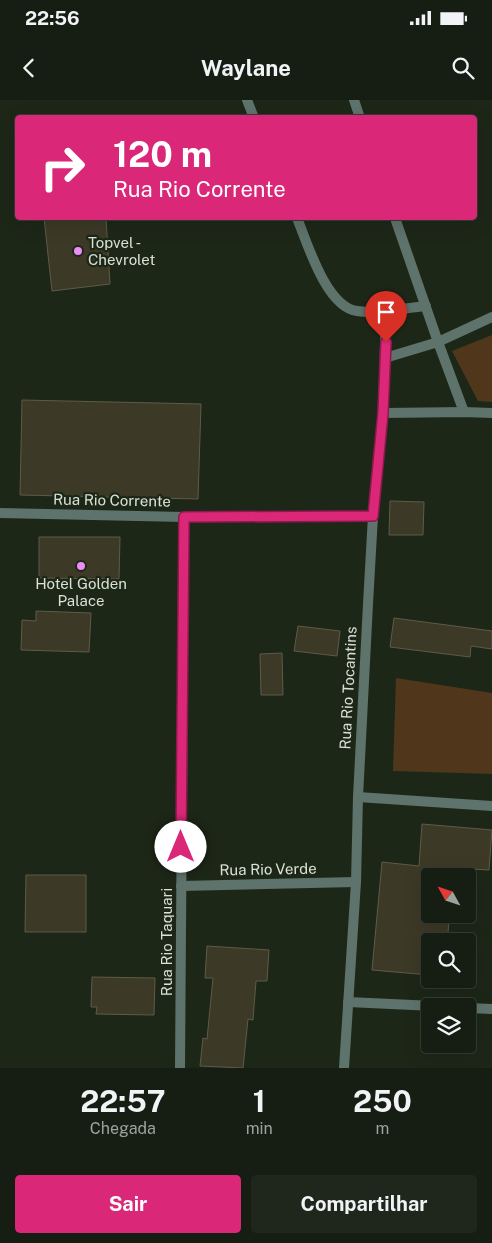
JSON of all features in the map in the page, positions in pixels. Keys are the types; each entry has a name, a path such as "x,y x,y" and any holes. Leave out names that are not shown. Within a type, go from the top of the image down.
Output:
{"street":[{"path":"247,100 253,115"},
{"path":"354,100 359,115"},
{"path":"298,220 321,275 341,304 357,311 426,306"},
{"path":"396,220 464,412"},
{"name":"Rua Rio Tocantins","path":"344,1068 356,882 358,797 373,516 383,413 386,310"},
{"path":"385,358 438,342 492,317"},
{"path":"383,413 492,413"},
{"name":"Rua Rio Corrente","path":"0,513 184,517 373,516"},
{"name":"Rua Rio Taquari","path":"180,1068 184,517"},
{"path":"358,797 492,806"},
{"name":"Rua Rio Verde","path":"181,886 356,882"},
{"path":"348,1002 421,1005"},
{"path":"476,1008 492,1009"}],"shaded area":[{"path":"492,335 492,402 478,401 452,351"},
{"path":"396,678 492,693 492,774 393,771"}],"building":[{"name":"Topvel - Chevrolet","path":"44,220 106,220 110,284 52,291"},
{"path":"22,400 201,404 198,499 20,495"},
{"path":"390,501 424,502 423,535 389,535"},
{"name":"Hotel Golden Palace","path":"39,537 120,537 119,579 39,578"},
{"path":"36,611 91,613 89,652 21,650 22,620 36,621"},
{"path":"394,618 492,631 492,649 471,646 470,657 390,647"},
{"path":"298,626 340,631 337,656 294,651"},
{"path":"282,653 283,695 261,695 260,654"},
{"path":"422,824 492,830 489,870 476,868 421,868 421,923 449,923 448,933 421,933 421,974 372,970 382,862 419,866"},
{"path":"26,875 86,875 86,932 25,932"},
{"path":"207,946 269,950 267,981 256,981 253,1020 248,1019 243,1068 200,1066 203,1038 207,1039 213,978 205,978"},
{"path":"92,977 155,978 154,1015 96,1014 97,1007 91,1007"}],"place":[{"name":"Topvel - Chevrolet","path":"78,251"},
{"name":"Hotel Golden Palace","path":"81,566"}],"route":[{"path":"181,847 184,517 373,516 383,413 386,342"}]}
